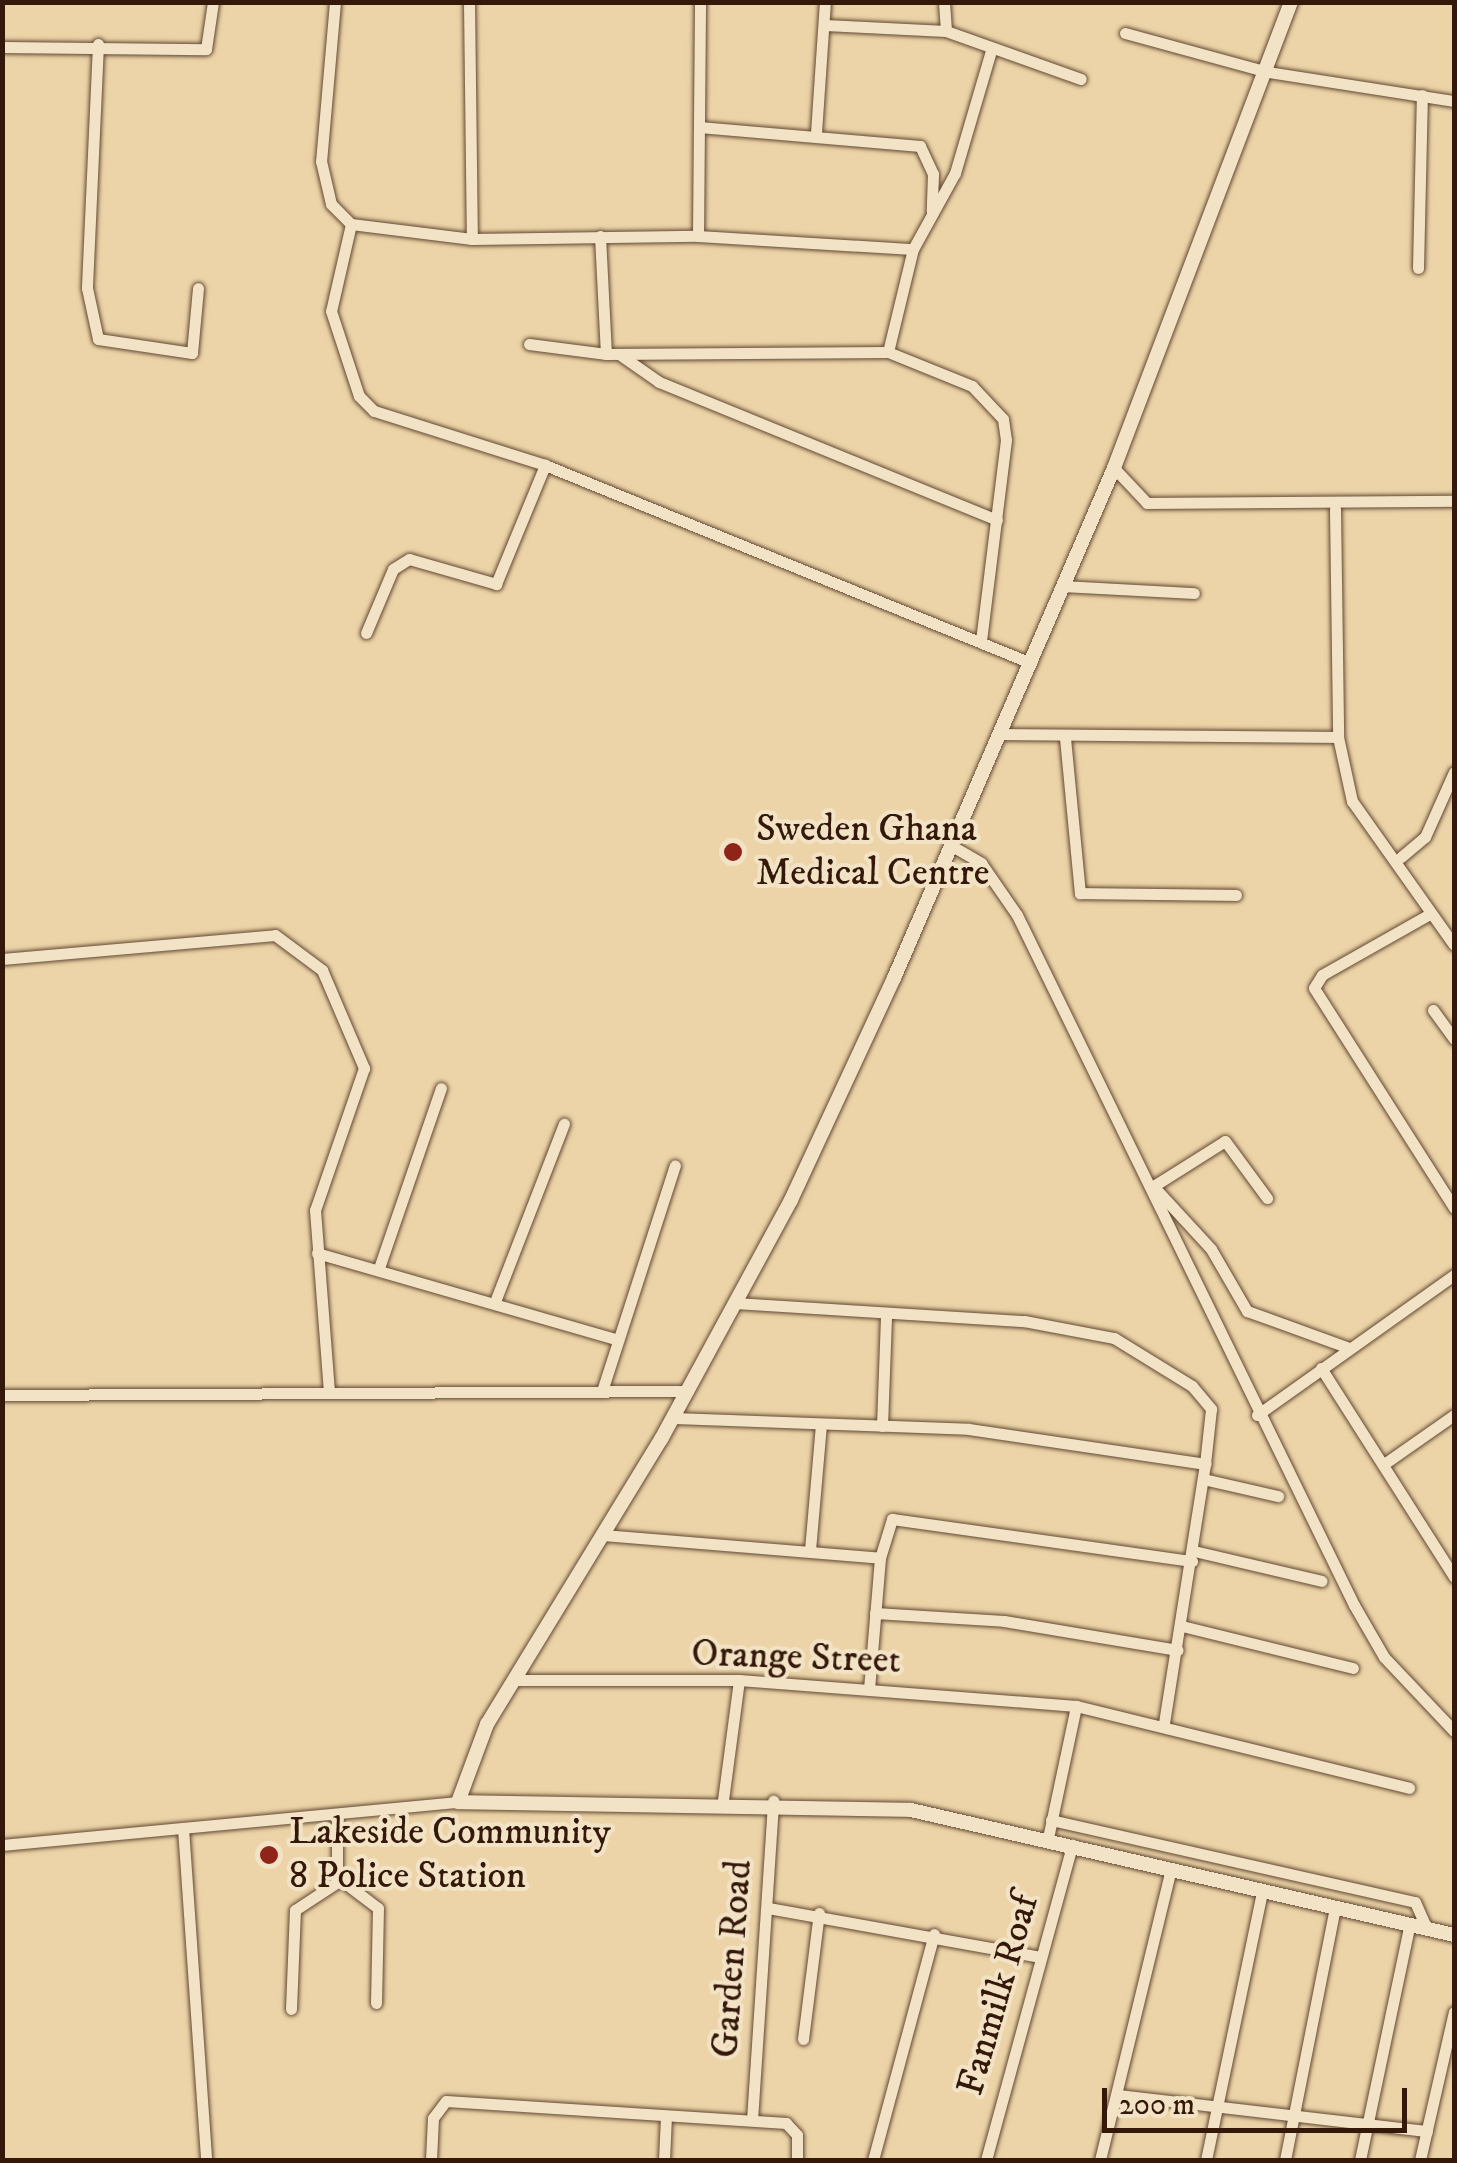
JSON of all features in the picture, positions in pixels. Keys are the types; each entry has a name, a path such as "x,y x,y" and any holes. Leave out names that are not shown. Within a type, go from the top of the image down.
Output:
{"street":[{"path":"2,47 98,44 206,49 213,2"},
{"path":"336,2 321,161 331,204 351,224 472,239 698,236 913,249"},
{"path":"469,2 472,239"},
{"path":"698,236 700,2"},
{"path":"816,133 825,2"},
{"path":"944,2 946,31"},
{"path":"458,1802 465,1768 512,1680 673,1418 734,1303 952,846 1114,468 1268,72 1291,2"},
{"path":"825,24 946,31 991,51 1081,79"},
{"path":"1125,34 1268,72 1454,100"},
{"path":"98,44 87,288 98,339 192,352 200,339 198,288"},
{"path":"888,352 913,249 955,173 991,51"},
{"path":"1418,268 1422,95"},
{"path":"699,128 816,133 920,146 933,174 932,215"},
{"path":"351,224 330,311 359,396 374,411 546,465 1031,662"},
{"path":"600,236 612,354"},
{"path":"530,344 612,354 888,352 972,386 1003,419 997,520 981,642"},
{"path":"612,354 660,382 997,520"},
{"path":"366,633 393,569 409,560 496,584 546,465"},
{"path":"1114,468 1147,503 1335,509 1454,502"},
{"path":"1335,509 1338,737 1352,801 1401,857 1428,915 1454,944"},
{"path":"1063,586 1194,593"},
{"path":"1001,734 1066,738 1338,737"},
{"path":"1066,738 1080,893 1236,895"},
{"path":"1401,857 1425,837 1454,772"},
{"path":"952,846 981,863 1018,915 1257,1415 1384,1657 1454,1732"},
{"path":"1428,915 1322,975 1314,988 1454,1208"},
{"path":"2,959 276,935 307,950 339,998 364,1068 320,1184 317,1253 328,1390"},
{"path":"1433,1010 1454,1039"},
{"path":"380,1264 440,1088"},
{"path":"496,1299 564,1124"},
{"path":"1148,1188 1225,1141 1267,1198"},
{"path":"602,1390 675,1165"},
{"path":"1148,1188 1211,1248 1247,1312 1349,1348"},
{"path":"317,1253 380,1264 618,1340"},
{"path":"1257,1415 1454,1275"},
{"path":"734,1303 886,1316 1024,1321 1114,1338 1192,1386 1212,1410 1205,1464 1208,1480 1164,1724"},
{"path":"882,1426 886,1316"},
{"path":"1321,1368 1454,1577"},
{"path":"2,1394 170,1399 328,1390 688,1391"},
{"path":"1384,1464 1454,1415"},
{"path":"673,1418 882,1426 1205,1464"},
{"path":"810,1550 821,1425"},
{"path":"1208,1480 1278,1496"},
{"path":"869,1689 880,1558 892,1519 1193,1556 1322,1581"},
{"path":"603,1535 880,1558"},
{"path":"875,1613 1004,1621 1178,1650"},
{"path":"1182,1626 1353,1668"},
{"name":"Orange Street","path":"512,1680 739,1680 1076,1706 1164,1724 1409,1788"},
{"path":"722,1800 739,1680"},
{"path":"1048,1838 1076,1706"},
{"path":"2,1845 458,1802 773,1801 911,1810 1048,1838 1454,1935"},
{"name":"Garden Road","path":"752,2120 773,1801"},
{"path":"337,1815 339,1881"},
{"path":"1051,1820 1415,1902 1426,1927"},
{"path":"183,1828 206,2160"},
{"name":"Fanmilk Roaf","path":"986,2160 1072,1846"},
{"path":"1100,2160 1119,2095 1171,1869"},
{"path":"339,1881 377,1902 376,2002"},
{"path":"291,2008 299,1901 339,1881"},
{"path":"1206,2160 1262,1891"},
{"path":"1285,2160 1335,1906"},
{"path":"768,1908 819,1913 1041,1957"},
{"path":"802,2039 819,1913"},
{"path":"1360,2160 1410,1923"},
{"path":"874,2160 934,1934"},
{"path":"1420,2160 1454,2012"},
{"path":"1119,2095 1427,2131"},
{"path":"431,2160 433,2118 446,2101 794,2126 797,2160"},
{"path":"664,2160 666,2116"}],"place":[{"name":"Sweden Ghana Medical Centre","path":"733,852"},
{"name":"Lakeside Community 8 Police Station","path":"269,1855"}]}
